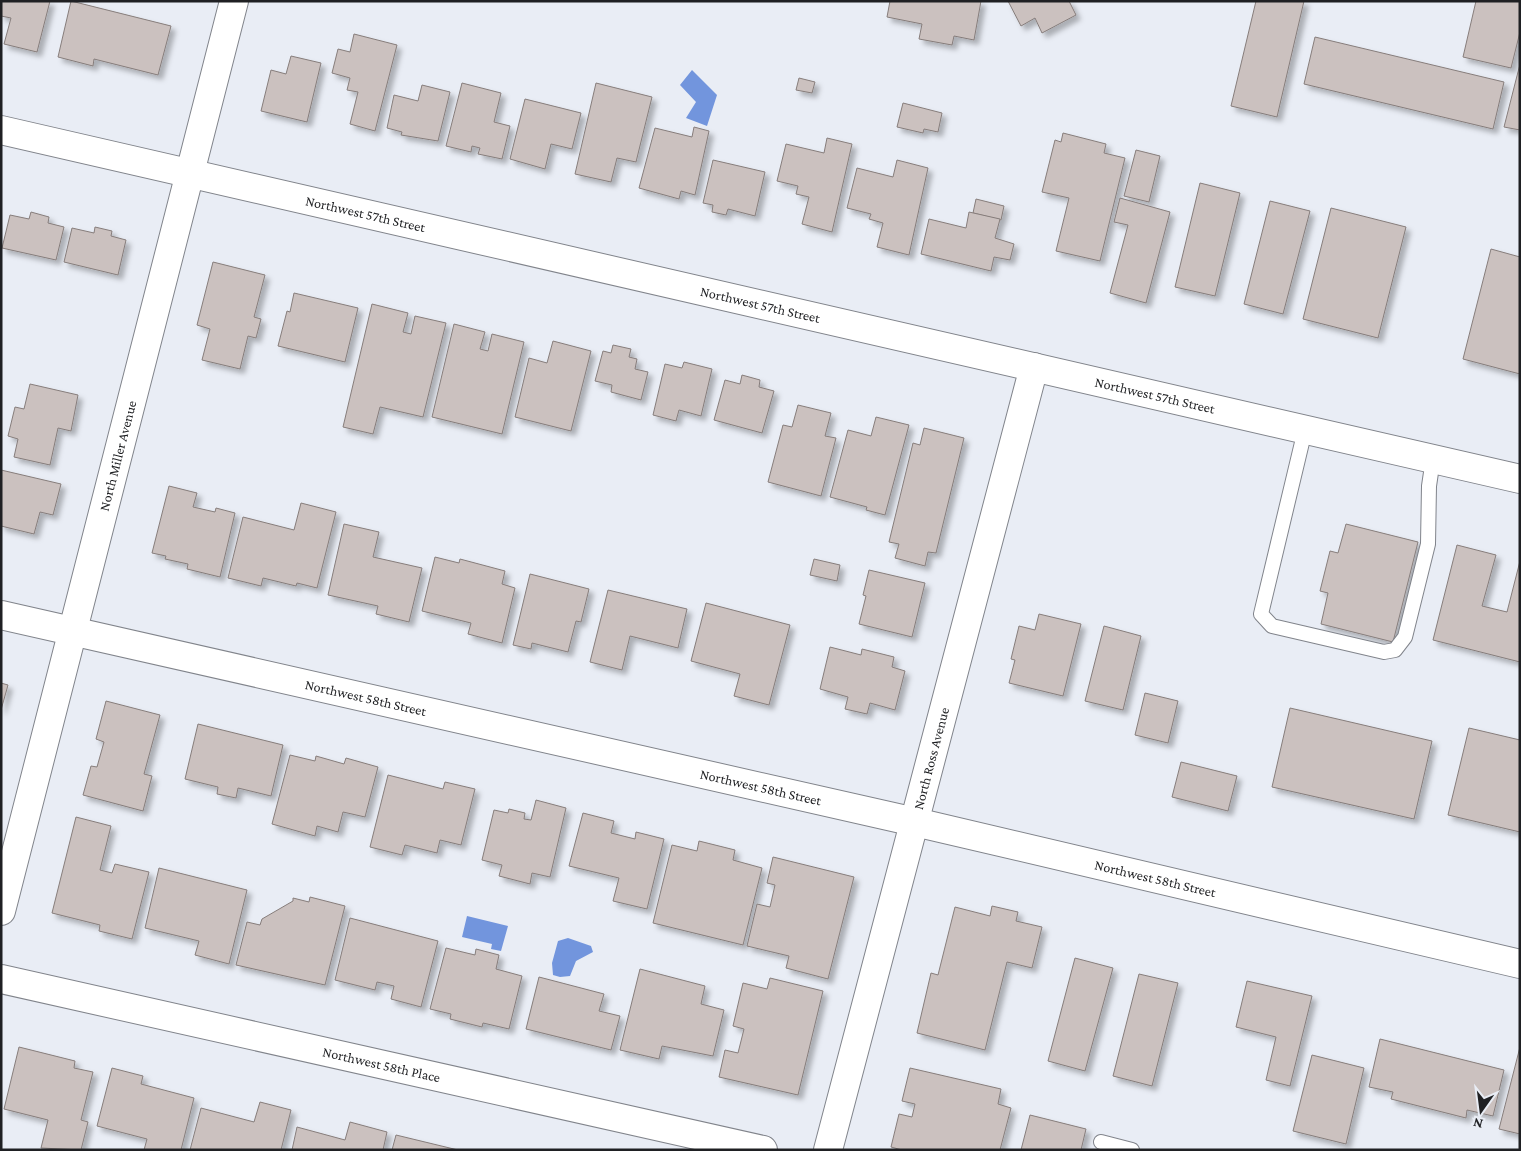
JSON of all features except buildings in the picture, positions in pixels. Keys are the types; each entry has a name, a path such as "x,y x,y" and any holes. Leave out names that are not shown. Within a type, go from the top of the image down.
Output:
{"street":[{"name":"North Miller Avenue","path":"1,911 234,1"},
{"name":"Northwest 57th Street","path":"1,130 1520,479"},
{"name":"North Ross Avenue","path":"828,1150 1034,367"},
{"name":"Northwest 58th Street","path":"1,615 915,822 1520,964"},
{"name":"Northwest 58th Place","path":"1,979 763,1150"}],"lane":[{"path":"1305,430 1261,614 1272,626 1384,652 1395,650 1405,637 1428,544 1429,486 1433,459"},
{"path":"1101,1142 1132,1150"}],"water":[{"path":"692,70 717,95 707,126 686,118 696,102 680,85"},
{"path":"467,916 508,926 501,951 491,949 492,944 462,937"},
{"path":"568,938 591,946 593,952 576,961 570,976 560,977 553,975 552,963 558,941"}]}
